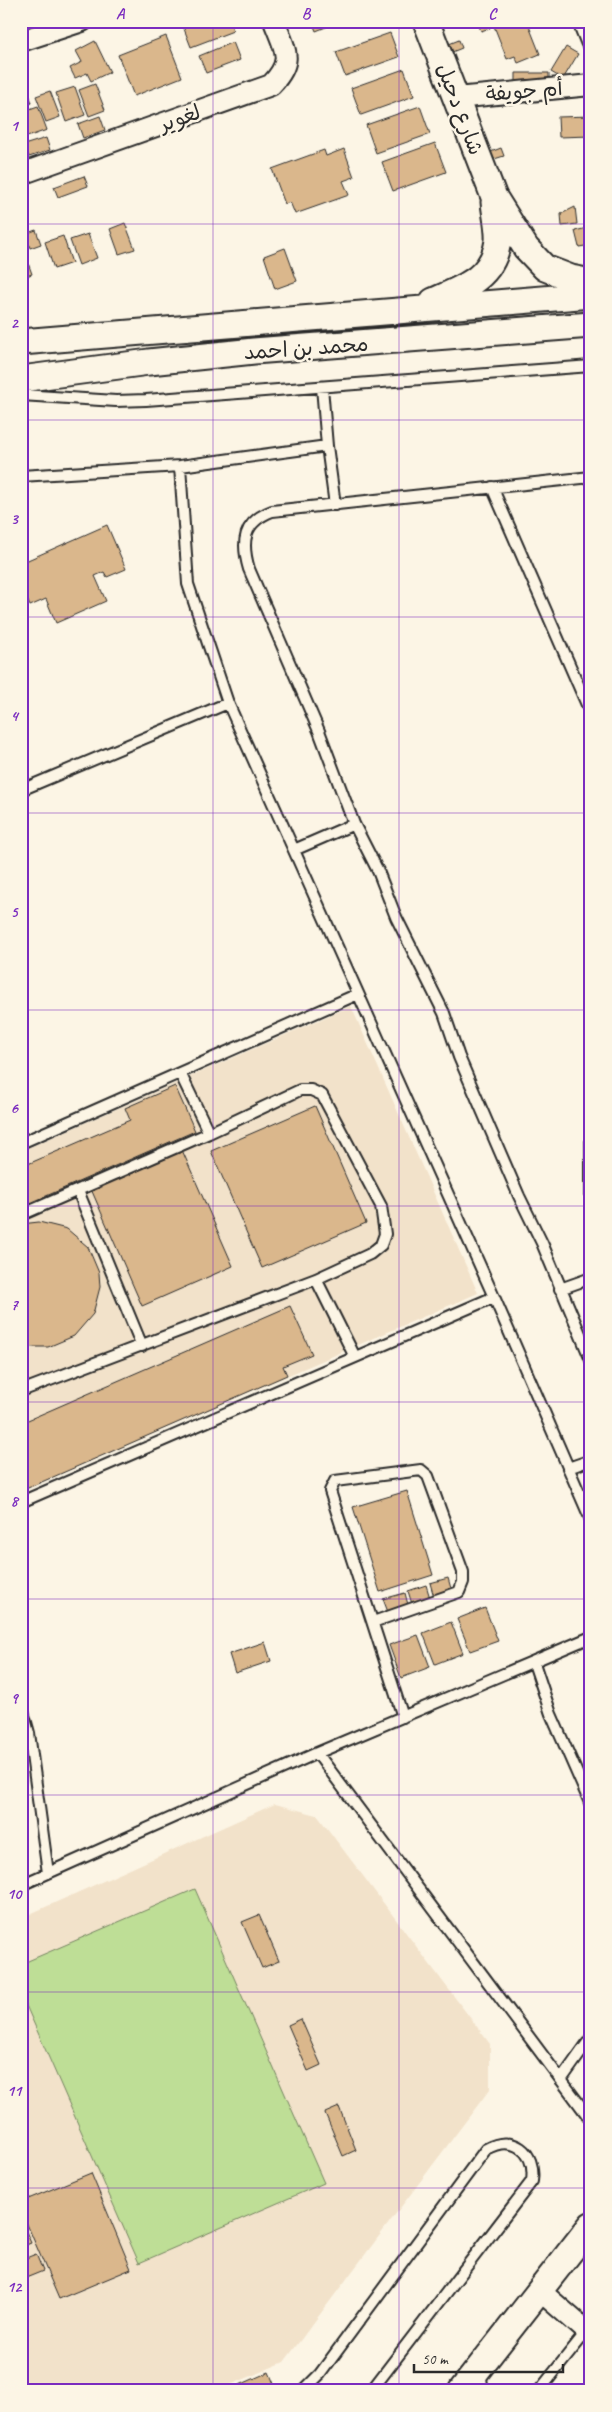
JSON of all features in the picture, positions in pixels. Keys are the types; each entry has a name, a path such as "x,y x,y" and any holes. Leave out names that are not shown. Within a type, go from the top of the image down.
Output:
{"street":[{"path":"21,41 82,21"},
{"name":"لغوير","path":"21,174 271,85 284,72 287,56 274,21"},
{"name":"شارع دحيل","path":"426,21 494,197 526,248 545,268 571,278 591,282"},
{"path":"583,21 591,41"},
{"name":"أم جويفة","path":"456,98 591,85"},
{"name":"شارع دحيل","path":"413,309 472,284 490,265 498,241 494,197"},
{"name":"محمد بن احمد","path":"21,342 591,295"},
{"name":"محمد بن احمد","path":"21,379 149,362 254,351 591,325"},
{"path":"461,2391 481,2379 540,2290 591,2225"},
{"path":"540,2290 589,2333"}],"lane":[{"path":"21,395 132,401 591,366"},
{"path":"322,387 335,505"},
{"path":"21,476 180,466 327,446"},
{"path":"180,466 188,584 228,703 494,1297 591,1520"},
{"path":"591,477 272,511 261,515 247,530 245,550 249,569 320,731 354,824 378,871 396,917 444,1013 459,1056 519,1196 542,1243 591,1360"},
{"path":"492,487 591,714"},
{"path":"21,790 228,703"},
{"path":"294,850 354,824"},
{"path":"21,1143 358,994"},
{"path":"180,1073 209,1133"},
{"path":"21,1216 209,1133 300,1090 311,1090 322,1095 381,1206 385,1234 381,1245 370,1254 316,1280 21,1392"},
{"path":"591,1096 591,1201"},
{"path":"78,1190 142,1346"},
{"path":"560,1289 591,1278"},
{"path":"316,1280 355,1357"},
{"path":"21,1502 494,1297"},
{"path":"568,1468 591,1460"},
{"path":"373,1622 459,1592 463,1582 463,1572 428,1476 421,1470 335,1481 330,1491 403,1717"},
{"path":"21,1885 317,1753 534,1663 591,1637"},
{"path":"534,1663 550,1714 591,1805"},
{"path":"21,1704 29,1733 48,1873"},
{"path":"317,1753 591,2120"},
{"path":"561,2080 591,2038"},
{"path":"303,2391 320,2374 486,2148 495,2144 506,2143 516,2145 531,2160 532,2181 371,2391"},
{"path":"538,2391 589,2333"}],"shaded area":[{"path":"351,1006 478,1293 21,1491 21,1151"},
{"path":"275,1804 317,1815 490,2044 490,2089 284,2362 216,2391 21,2391 21,1918"}],"green space":[{"path":"195,1889 324,2183 139,2263 21,1994 21,1964"}],"building":[{"path":"181,21 230,21 233,31 191,47"},
{"path":"312,21 341,21 316,31"},
{"path":"477,21 487,21 490,28 481,31"},
{"path":"492,21 527,21 540,54 518,63 515,56 507,59"},
{"path":"390,33 399,57 345,76 336,52"},
{"path":"166,36 182,77 134,96 118,55"},
{"path":"459,40 462,48 452,52 449,44"},
{"path":"95,41 110,72 91,81 87,73 75,78 70,68 82,62 76,51"},
{"path":"233,42 240,60 206,73 199,56"},
{"path":"566,47 578,54 563,79 551,72"},
{"path":"404,69 414,96 361,115 351,88"},
{"path":"516,73 549,73 549,83 516,83"},
{"path":"25,82 32,103 21,107 21,84"},
{"path":"95,84 105,110 89,116 79,90"},
{"path":"75,87 85,115 66,122 56,93"},
{"path":"50,91 60,117 46,122 36,96"},
{"path":"38,106 47,130 27,137 21,121 21,112"},
{"path":"420,106 430,134 376,153 366,125"},
{"path":"100,116 105,130 83,138 78,124"},
{"path":"591,116 591,136 559,137 558,117"},
{"path":"46,138 50,150 29,157 24,145"},
{"path":"435,143 446,172 393,191 382,162"},
{"path":"501,148 504,156 491,160 488,153"},
{"path":"344,149 354,177 343,181 349,195 295,214 290,202 285,204 272,169 324,150 326,156"},
{"path":"23,151 26,160 21,162 21,152"},
{"path":"84,176 88,186 58,197 54,187"},
{"path":"575,207 577,224 562,226 561,214"},
{"path":"125,223 135,249 119,254 110,229"},
{"path":"587,228 591,245 579,247 575,231"},
{"path":"36,230 41,244 30,248 25,234"},
{"path":"88,234 97,258 79,265 70,240"},
{"path":"63,236 72,263 54,269 45,242"},
{"path":"285,248 297,281 275,289 264,256"},
{"path":"23,249 32,274 21,278 21,250"},
{"path":"107,525 126,569 107,577 104,572 95,576 106,601 56,623 46,599 30,606 21,585 21,563"},
{"path":"175,1086 195,1131 21,1207 21,1167 130,1120 125,1108"},
{"path":"315,1106 366,1223 262,1268 211,1151"},
{"path":"182,1150 233,1266 142,1306 91,1189"},
{"path":"39,1222 67,1229 88,1247 99,1273 100,1287 93,1314 74,1336 48,1347 21,1346 21,1224"},
{"path":"290,1306 312,1354 283,1366 287,1375 21,1491 21,1423"},
{"path":"407,1491 433,1575 380,1592 353,1507"},
{"path":"448,1578 452,1592 434,1597 430,1583"},
{"path":"426,1585 430,1598 412,1604 408,1591"},
{"path":"405,1593 408,1605 388,1612 383,1599"},
{"path":"485,1608 498,1641 470,1651 457,1619"},
{"path":"451,1622 463,1653 435,1664 423,1633"},
{"path":"418,1635 430,1667 401,1678 389,1645"},
{"path":"265,1642 271,1661 235,1673 229,1654"},
{"path":"259,1915 279,1961 262,1968 242,1922"},
{"path":"301,2019 321,2065 308,2071 288,2025"},
{"path":"339,2107 356,2150 343,2156 325,2113"},
{"path":"91,2173 131,2269 59,2299 21,2210 21,2202"},
{"path":"21,2220 31,2243 21,2247"},
{"path":"36,2254 43,2271 21,2280 21,2260"},
{"path":"269,2372 277,2391 226,2391"}]}
